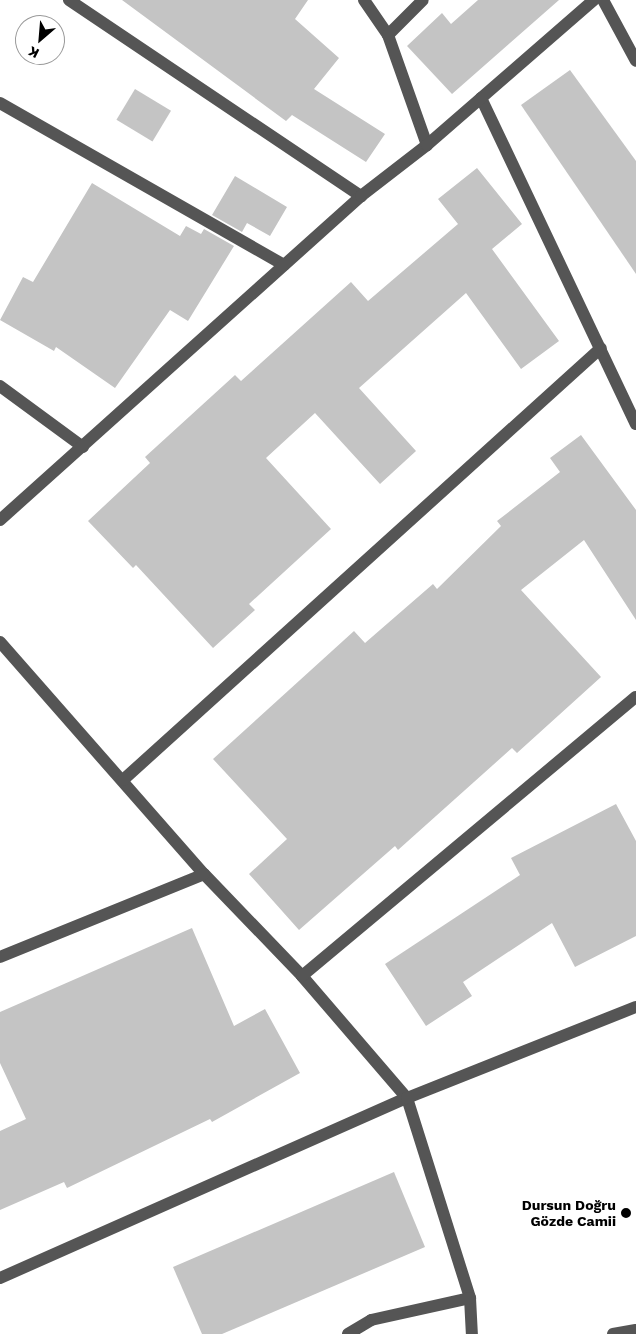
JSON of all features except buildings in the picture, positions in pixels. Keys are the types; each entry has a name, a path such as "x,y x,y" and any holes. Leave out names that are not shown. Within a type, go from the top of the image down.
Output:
{"street":[{"path":"69,0 361,196"},
{"path":"364,0 388,36 427,145"},
{"path":"388,36 423,0"},
{"path":"0,520 361,196 427,145 594,0"},
{"path":"603,0 636,61"},
{"path":"481,98 636,424"},
{"path":"0,103 284,265"},
{"path":"123,780 601,348"},
{"path":"0,386 83,447"},
{"path":"0,642 204,874 302,976 407,1098 470,1298 472,1334"},
{"path":"302,976 636,696"},
{"path":"0,957 204,874"},
{"path":"0,1278 407,1098 636,1007"},
{"path":"348,1334 371,1320 470,1298"},
{"path":"613,1334 636,1330"}],"place":[{"name":"Dursun Doğru Gözde Camii","path":"626,1213"}]}
